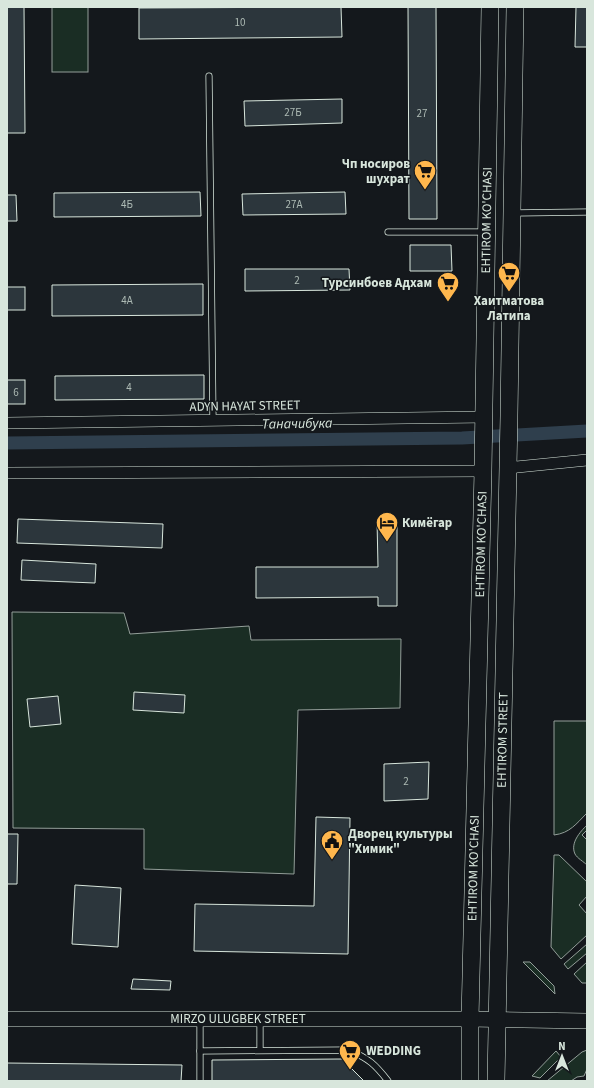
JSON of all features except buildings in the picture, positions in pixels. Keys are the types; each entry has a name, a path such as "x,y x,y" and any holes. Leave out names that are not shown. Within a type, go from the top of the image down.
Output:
{"main road":[{"name":"EHTIROM KO'CHASI","path":"470,1081 470,1019 484,417 490,7"},
{"name":"EHTIROM KO'CHASI","path":"507,464 515,7"},
{"name":"EHTIROM STREET","path":"496,1019 507,464"},
{"name":"MIRZO ULUGBEK STREET","path":"7,1019 496,1019 587,1021"},
{"path":"496,1019 496,1081"}],"street":[{"name":"ADYN HAYAT STREET","path":"7,423 484,417"},
{"path":"507,464 587,460"},
{"path":"7,473 482,471"}],"lane":[{"path":"209,76 213,420"},
{"path":"512,213 587,212"},
{"path":"388,232 487,232"},
{"path":"200,1019 200,1081"},
{"path":"260,1019 260,1050"},
{"path":"200,1051 349,1050 366,1058 375,1065 388,1081"}],"green space":[{"path":"52,7 88,7 88,72 52,72"},
{"path":"12,612 124,613 130,634 249,626 251,640 401,639 400,708 298,710 294,874 144,869 144,829 13,828"},
{"path":"554,721 587,721 587,813 569,830 554,835"},
{"path":"587,825 587,830 582,835 587,840 587,865 575,854 574,846 579,834"},
{"path":"554,855 559,855 587,882 587,896 579,905 587,914 587,935 561,959 551,947"},
{"path":"587,944 587,953 568,969 564,964"},
{"path":"523,962 530,962 554,986 555,994"},
{"path":"587,962 587,983 582,983 574,974"},
{"path":"587,1050 587,1069 584,1076 577,1077 571,1081 547,1081 582,1052"},
{"path":"556,1051 561,1057 540,1078 532,1076"}],"waterway":[{"name":"Таначибука","path":"7,443 462,438 587,431"}],"place":[{"name":"Чп носиров шухрат","path":"425,190"},
{"name":"Хаитматова Латипа","path":"509,292"},
{"name":"Турсинбоев Адхам","path":"448,302"},
{"name":"Кимёгар","path":"387,542"},
{"name":"Дворец культуры \"Химик\"","path":"332,860"},
{"name":"WEDDING","path":"350,1070"}]}
